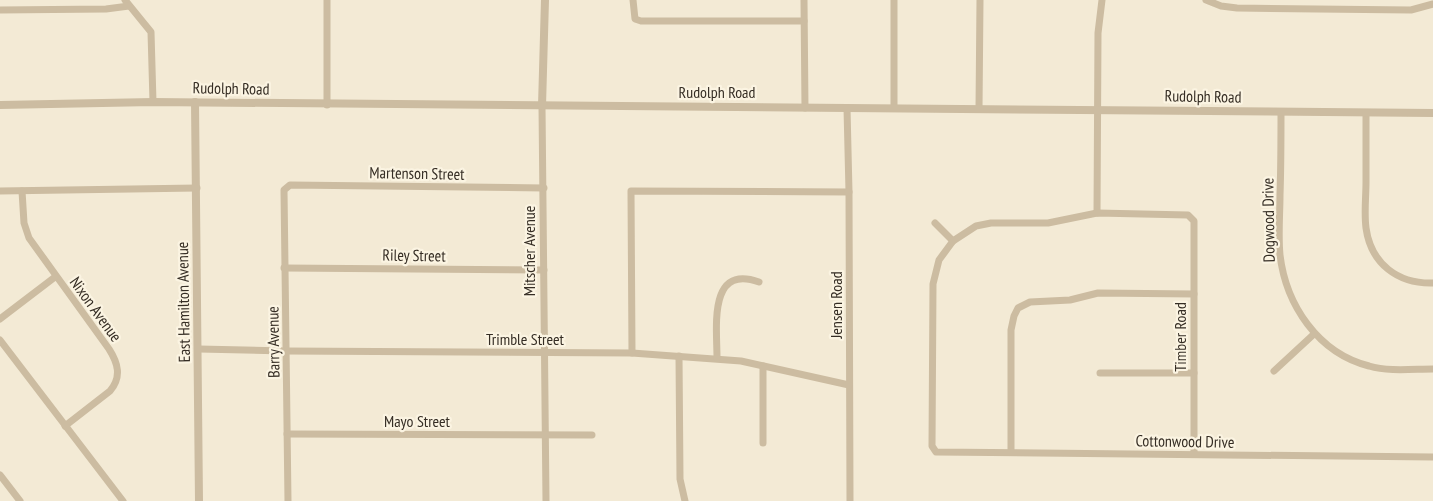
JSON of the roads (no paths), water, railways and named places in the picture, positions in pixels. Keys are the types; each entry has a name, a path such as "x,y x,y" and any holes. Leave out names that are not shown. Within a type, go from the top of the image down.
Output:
{"street":[{"path":"327,0 327,105"},
{"name":"Mitscher Avenue","path":"545,0 542,106 546,501"},
{"path":"633,0 635,19 641,21 804,21"},
{"path":"804,0 805,108"},
{"path":"894,0 894,108"},
{"path":"979,109 980,0"},
{"path":"935,223 953,241 976,226 991,222 1048,223 1096,213 1098,33 1102,0"},
{"path":"1207,0 1221,6 1237,8 1411,10 1433,4"},
{"path":"0,10 106,9 127,3 151,32 153,102"},
{"name":"Rudolph Road","path":"0,105 195,102 327,105 1433,113"},
{"name":"East Hamilton Avenue","path":"195,102 199,501"},
{"name":"Jensen Road","path":"847,108 850,501"},
{"name":"Dogwood Drive","path":"1281,112 1280,254 1286,283 1298,311 1314,334 1331,348 1369,366 1433,369"},
{"path":"1366,113 1366,227 1370,248 1394,275 1407,280 1433,283"},
{"name":"Martenson Street","path":"290,185 544,188"},
{"name":"Barry Avenue","path":"288,501 284,190 290,185"},
{"path":"0,191 197,188"},
{"name":"Nixon Avenue","path":"22,191 24,223 29,238 109,349 118,366 116,384 110,391 65,426"},
{"path":"632,353 631,191 849,192"},
{"name":"Timber Road","path":"1096,213 1188,215 1194,221 1194,454"},
{"name":"Cottonwood Drive","path":"953,241 939,260 933,284 932,446 936,452 1433,457"},
{"name":"Riley Street","path":"284,268 544,270"},
{"path":"0,319 55,277"},
{"path":"717,358 718,304 721,293 731,281 740,278 759,282"},
{"path":"1011,452 1011,330 1018,308 1030,302 1070,300 1098,293 1194,294"},
{"path":"1274,371 1314,334"},
{"path":"0,340 123,501"},
{"name":"Trimble Street","path":"199,349 632,353 717,358 849,385"},
{"path":"679,356 680,478 684,501"},
{"path":"763,366 763,443"},
{"path":"1100,373 1194,373"},
{"name":"Mayo Street","path":"287,434 592,435"},
{"path":"0,475 20,501"}]}
